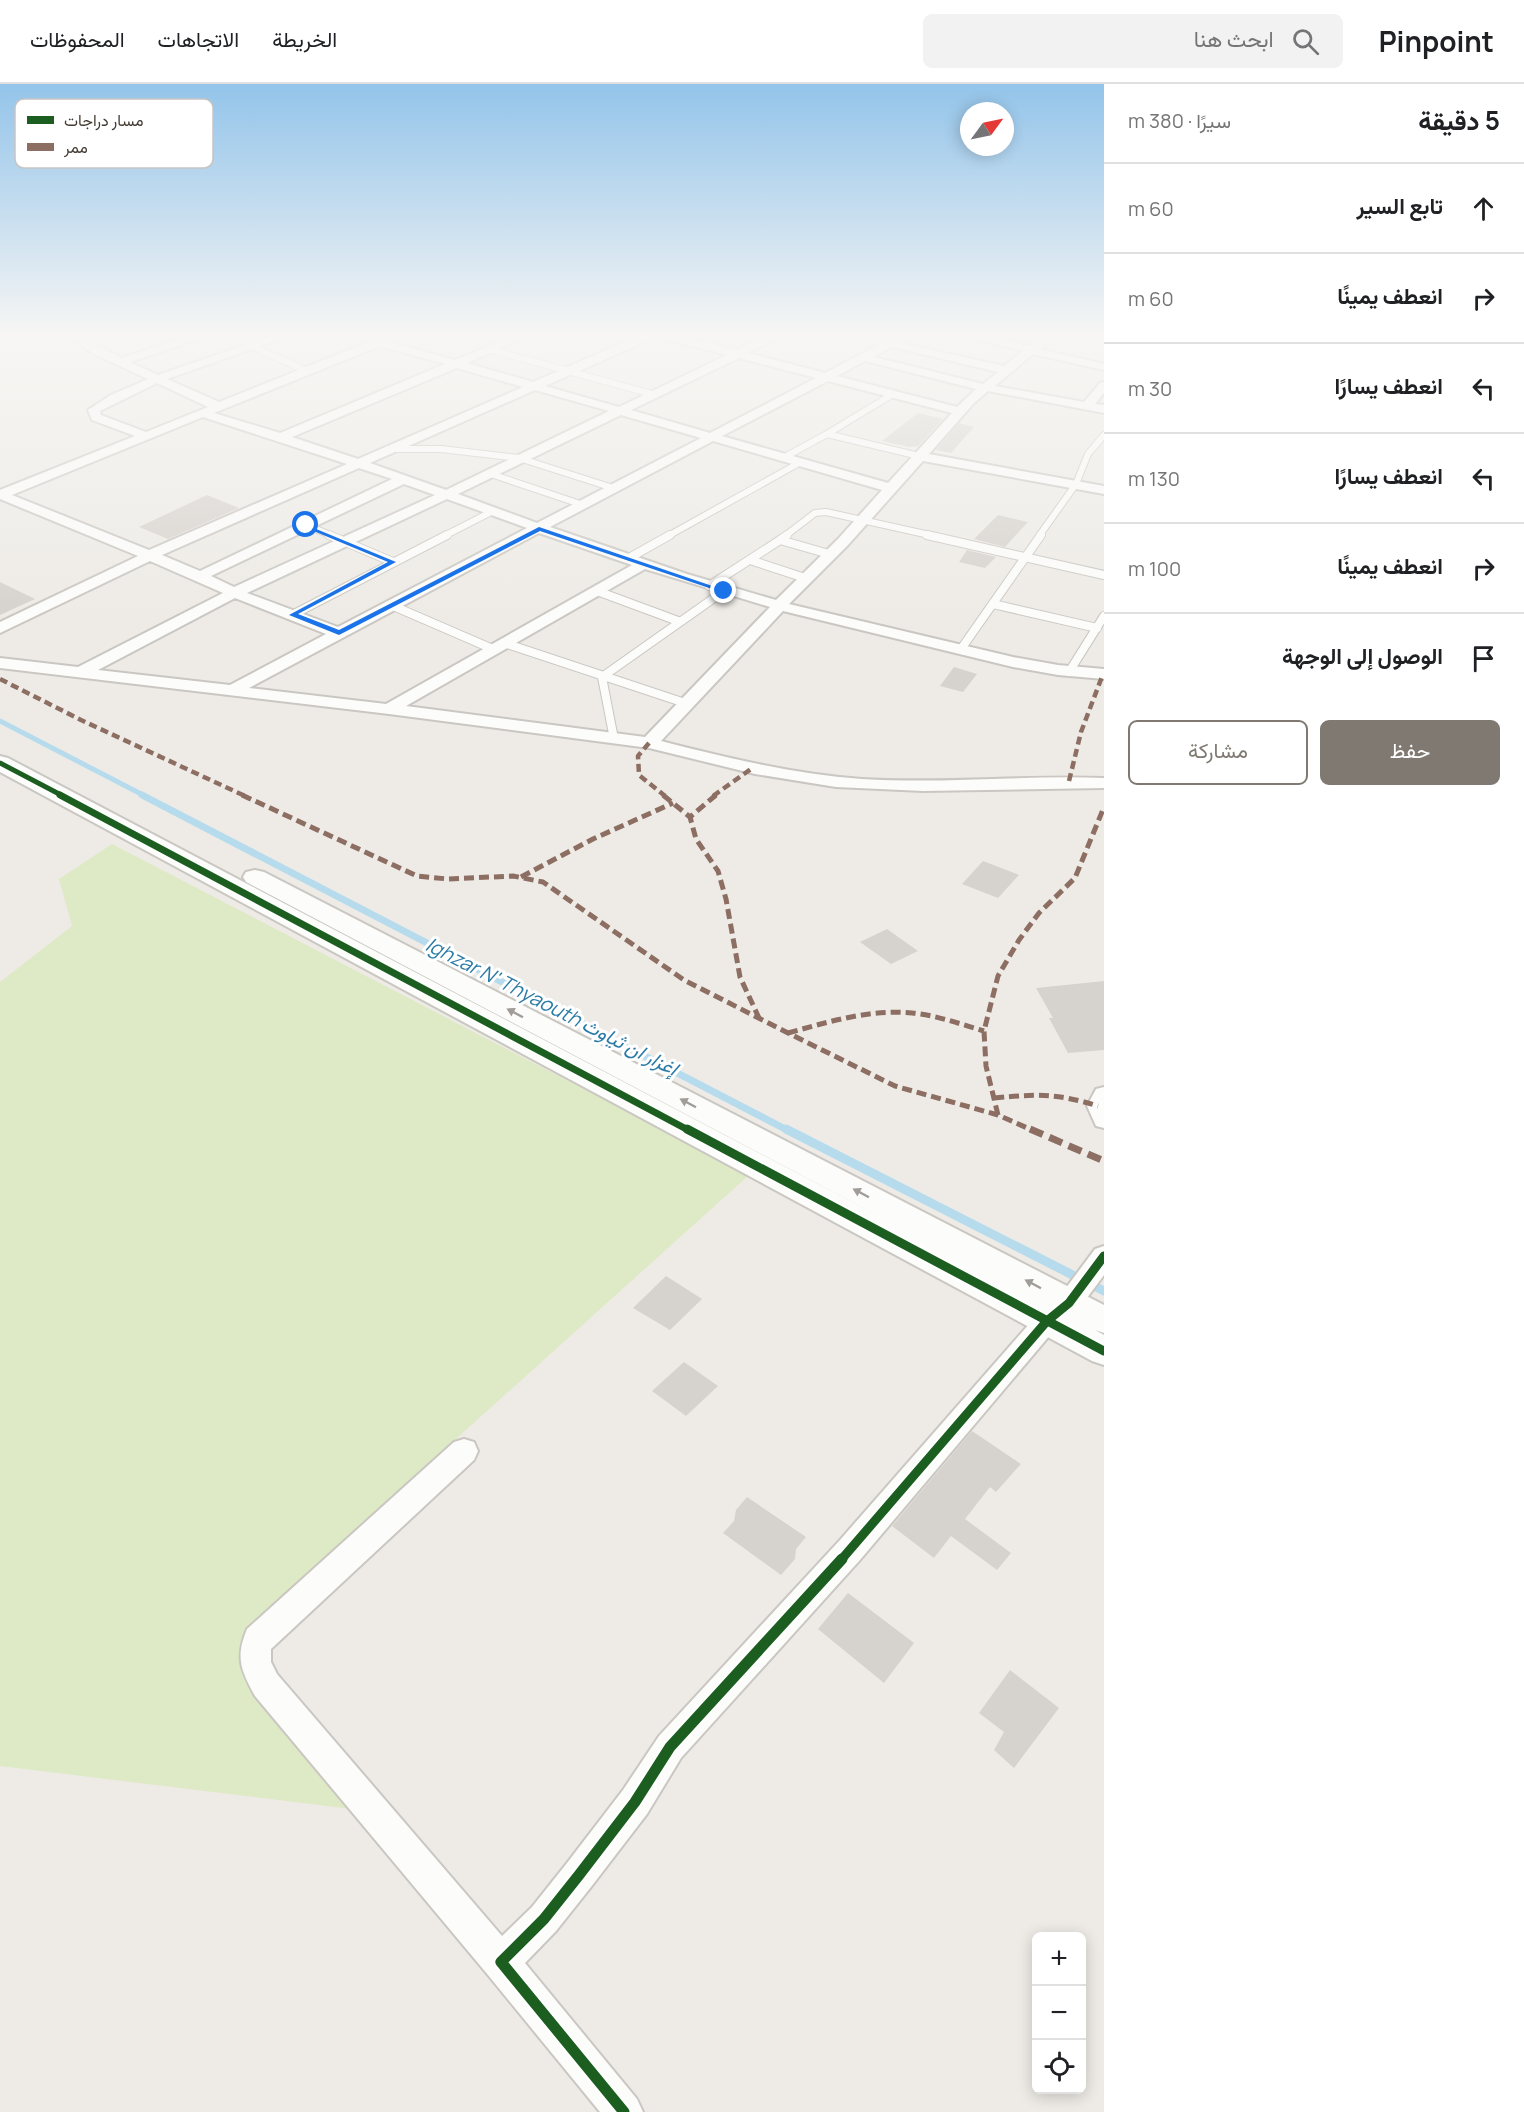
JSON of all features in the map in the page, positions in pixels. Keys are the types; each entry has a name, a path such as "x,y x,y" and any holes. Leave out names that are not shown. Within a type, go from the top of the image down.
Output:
{"street":[{"path":"125,428 147,436"},
{"path":"0,495 169,428"},
{"path":"253,428 283,436 402,480 724,591 961,649 1069,672 1104,674"},
{"path":"283,436 303,428"},
{"path":"0,628 148,556 439,428"},
{"path":"81,672 234,593 586,428"},
{"path":"675,428 890,488"},
{"path":"231,691 731,428"},
{"path":"649,743 863,520 945,428"},
{"path":"919,456 1104,490"},
{"path":"200,576 402,480"},
{"path":"0,495 200,576 234,593 339,633"},
{"path":"389,709 644,564"},
{"path":"0,663 389,709 649,743 751,769 863,784 1069,781 1104,783"},
{"path":"0,743 1065,1305 1104,1351"},
{"path":"0,763 1065,1305 1104,1320"},
{"path":"1104,1095 1098,1106 1104,1120"},
{"path":"501,1962 544,1919 579,1875 635,1802 670,1747 850,1550 1065,1305 1103,1257"},
{"path":"464,1451 258,1640 253,1651 255,1664 266,1684 501,1962 624,2112"}],"lane":[{"path":"783,458 837,428"},
{"path":"827,434 919,456"},
{"path":"961,649 1076,484 1088,454 1104,436"},
{"path":"388,449 441,448 519,458 613,488"},
{"path":"629,558 800,463"},
{"path":"488,473 583,505"},
{"path":"292,615 493,510"},
{"path":"709,586 819,512 1104,575"},
{"path":"306,525 393,562"},
{"path":"780,540 830,554"},
{"path":"750,560 805,578"},
{"path":"597,591 678,621"},
{"path":"602,677 678,621 724,591"},
{"path":"993,604 1097,628"},
{"path":"391,605 499,647 688,704"},
{"path":"1069,672 1104,616"},
{"path":"602,677 614,739"}],"green space":[{"path":"112,844 749,1175 244,1630 384,1813 0,1766 0,982 72,926 59,879"}],"building":[{"path":"899,428 935,428 918,446 909,447 882,441"},
{"path":"955,428 973,428 951,453 936,450"},
{"path":"207,495 239,508 168,539 139,527"},
{"path":"998,515 1028,522 1005,547 974,539"},
{"path":"967,550 996,557 985,568 959,562"},
{"path":"0,582 35,599 0,615"},
{"path":"954,667 977,674 963,692 940,686"},
{"path":"983,861 1019,875 998,898 962,884"},
{"path":"887,929 918,951 891,964 860,942"},
{"path":"1104,981 1104,1050 1068,1053 1049,1018 1053,1018 1036,988"},
{"path":"666,1276 702,1299 670,1330 633,1308"},
{"path":"684,1362 718,1386 686,1416 652,1391"},
{"path":"972,1431 1021,1464 996,1492 990,1487 965,1519 1011,1553 997,1570 951,1536 934,1558 892,1526"},
{"path":"747,1497 806,1537 796,1549 795,1559 781,1575 723,1533 734,1521 736,1510"},
{"path":"848,1593 914,1643 884,1683 818,1629"},
{"path":"1010,1670 1059,1708 1014,1768 994,1750 1004,1732 979,1713"}],"waterway":[{"name":"Ighzar N' Thyaouth إغزار ان ثياوث","path":"0,721 145,796"},
{"name":"Ighzar N' Thyaouth إغزار ان ثياوث","path":"142,795 789,1131"},
{"name":"Ighzar N' Thyaouth إغزار ان ثياوث","path":"786,1129 1104,1291"}],"marked path":[{"path":"1069,781 1081,732 1103,674"},
{"path":"0,679 81,720 417,876 448,879 513,876 543,882 684,980 788,1033 895,1086 998,1115 1104,1161"},
{"path":"649,743 638,756 639,775 690,817"},
{"path":"751,769 703,804 690,817 696,839 718,871 726,899 740,977 759,1018"},
{"path":"521,877 593,839 673,803"},
{"path":"998,1115 986,1066 984,1031 998,976 1019,940 1039,913 1075,878 1104,807"},
{"path":"788,1033 849,1017 896,1012 931,1016 984,1031"},
{"path":"994,1098 1037,1094 1065,1096 1098,1106"}],"cycle path":[{"path":"0,763 1104,1351"},
{"path":"624,2112 501,1962 544,1919 579,1875 635,1802 670,1747 850,1550 1047,1321 1069,1303 1104,1256"}],"route":[{"path":"306,525 393,562 292,615 339,633 539,528 724,591"}]}
